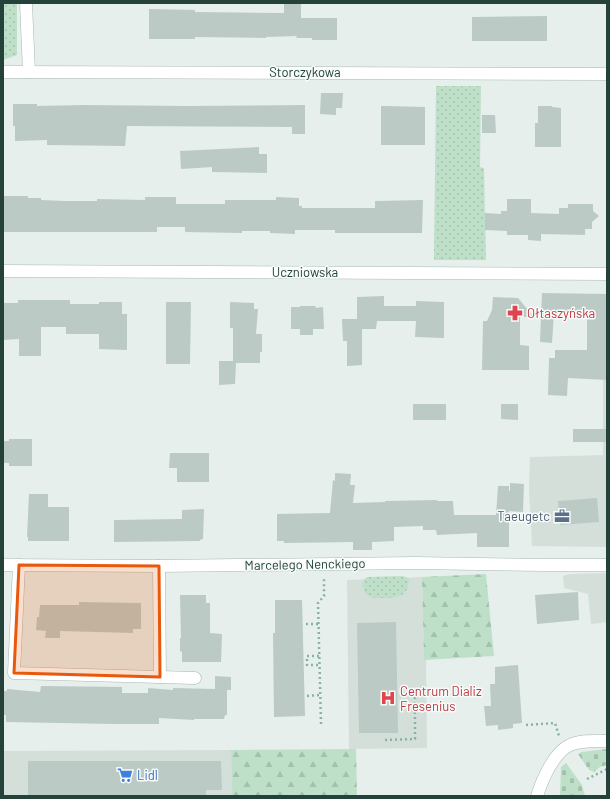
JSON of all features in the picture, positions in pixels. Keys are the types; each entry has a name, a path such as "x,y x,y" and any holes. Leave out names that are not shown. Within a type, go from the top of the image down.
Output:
{"street":[{"path":"26,3 29,72"},
{"name":"Storczykowa","path":"3,72 607,74"},
{"name":"Uczniowska","path":"3,271 607,274"},
{"name":"Marcelego Nenckiego","path":"3,565 159,566 414,563 607,565"},
{"path":"19,565 9,673 195,678"},
{"path":"159,566 160,677"},
{"path":"537,796 550,766 563,749 581,742 607,740"}],"path":[{"path":"321,724 318,603 324,596 324,581"},
{"path":"306,624 318,624"},
{"path":"319,656 307,656 307,665 319,665"},
{"path":"385,740 415,739 415,689"},
{"path":"307,696 320,695"},
{"path":"526,724 555,723 563,749"},
{"path":"587,779 607,769"}],"highlighted area":[{"path":"19,565 159,566 160,677 14,673"}],"shaded area":[{"path":"603,342 607,342 607,547 532,546 529,490 530,457 603,455"},
{"path":"607,573 607,622 591,624 588,594 564,588 563,576 570,574"},
{"name":"Centrum Dializ Fresenius","path":"422,577 424,659 426,659 427,748 349,749 347,580"},
{"name":"Lidl","path":"231,750 232,796 3,796 3,751"}],"green space":[{"path":"3,3 17,3 17,55 3,60"},
{"path":"436,86 481,86 480,167 484,168 486,260 434,260"},
{"path":"486,574 494,656 424,660 422,577"},
{"path":"402,576 409,579 409,584 405,592 399,596 391,598 372,597 365,593 363,588 364,580 367,577"},
{"path":"356,749 357,796 232,796 231,750"},
{"path":"607,749 607,765 600,767 594,772 589,770 578,754 581,752"},
{"path":"566,763 582,785 585,796 560,796 561,767"}],"building":[{"path":"284,3 301,3 301,18 337,18 337,40 312,40 312,38 296,38 297,36 266,38 195,37 195,39 149,39 149,9 195,10 195,12 284,13"},
{"path":"547,16 547,41 472,41 472,17"},
{"path":"321,93 343,93 342,108 336,108 336,115 320,114"},
{"path":"13,104 37,104 37,106 305,105 305,134 292,134 292,127 127,126 125,146 47,145 47,140 15,141"},
{"path":"381,106 425,107 425,145 381,145"},
{"path":"538,106 552,106 561,108 561,147 535,147 535,123 538,123"},
{"path":"482,115 495,115 496,133 482,133"},
{"path":"259,147 259,154 267,154 267,173 212,172 212,167 181,169 180,151"},
{"path":"3,196 28,196 28,198 41,198 41,200 64,201 97,201 97,199 145,200 145,197 176,197 176,204 225,204 225,200 276,200 276,197 299,198 299,206 302,206 302,208 375,208 375,201 423,200 422,233 335,233 335,230 295,230 295,234 270,233 270,231 242,231 242,233 185,232 185,227 157,227 157,232 3,232"},
{"path":"507,199 531,199 531,213 559,214 559,208 568,208 568,204 593,204 593,211 599,216 592,222 592,229 585,229 585,235 541,234 541,241 528,240 528,235 507,235 507,231 485,230 485,213 501,214 501,211 507,211"},
{"path":"542,293 607,294 607,380 568,378 567,396 548,395 549,358 555,358 555,350 587,350 587,313 554,313 552,343 540,342"},
{"path":"384,296 384,306 416,306 416,301 444,302 444,338 415,337 416,321 377,321 376,329 362,329 362,365 347,366 347,341 343,341 342,319 357,319 357,297"},
{"path":"493,297 518,298 534,317 520,317 520,345 529,346 529,370 482,370 483,321 487,321 492,310"},
{"path":"18,300 70,300 70,304 122,302 122,314 127,314 127,350 99,349 99,334 66,334 66,327 41,327 41,356 19,356 19,339 3,340 3,303 18,303"},
{"path":"166,302 191,302 190,364 166,364"},
{"path":"230,302 254,303 254,309 258,309 256,334 262,334 262,352 260,352 260,363 236,363 235,384 219,385 219,361 233,361 233,328 230,328"},
{"path":"316,306 315,308 323,307 324,329 313,329 313,335 300,335 300,329 291,329 291,307"},
{"path":"413,404 446,404 446,420 413,420"},
{"path":"501,404 518,404 518,420 501,419"},
{"path":"573,429 607,429 607,442 573,442"},
{"path":"9,439 32,439 32,466 9,466 9,463 3,463 3,441 9,441"},
{"path":"170,453 209,453 209,482 177,482 177,468 169,468"},
{"path":"335,473 351,474 350,485 355,485 353,503 385,501 453,501 454,515 496,515 498,486 509,486 510,491 510,483 524,484 523,512 509,511 509,547 477,547 477,533 437,535 436,530 423,530 423,526 394,527 394,541 372,542 372,550 353,550 353,542 284,543 284,541 277,541 277,514 330,513"},
{"path":"29,494 48,494 48,507 69,507 69,541 28,541"},
{"path":"597,498 599,522 560,525 558,501"},
{"path":"204,509 203,539 200,541 114,542 114,520 182,519 182,510"},
{"path":"578,592 579,620 537,624 535,595"},
{"path":"180,595 206,595 206,603 210,603 210,633 222,634 221,662 182,662 182,652 180,651"},
{"path":"275,600 302,600 305,716 274,717 273,633 275,633"},
{"path":"79,602 141,603 141,629 133,629 133,633 60,631 60,638 45,638 46,631 36,630 40,605 79,605"},
{"path":"396,622 398,733 359,733 357,623"},
{"path":"518,665 522,723 513,724 513,728 498,730 498,725 486,726 484,706 491,706 490,684 495,684 495,667"},
{"path":"215,676 231,677 231,690 227,690 227,715 225,715 224,719 194,720 159,718 159,724 114,724 6,722 6,715 3,715 3,691 7,691 7,689 40,692 41,686 122,687 122,693 148,693 148,688 173,690 173,688 215,689"},
{"name":"Lidl","path":"28,761 221,761 222,790 206,790 206,796 28,796"}],"place":[{"name":"Ołtaszyńska","path":"515,313"},
{"name":"Taeugetc","path":"562,516"},
{"name":"Centrum Dializ Fresenius","path":"388,698"},
{"name":"Lidl","path":"125,775"}]}
